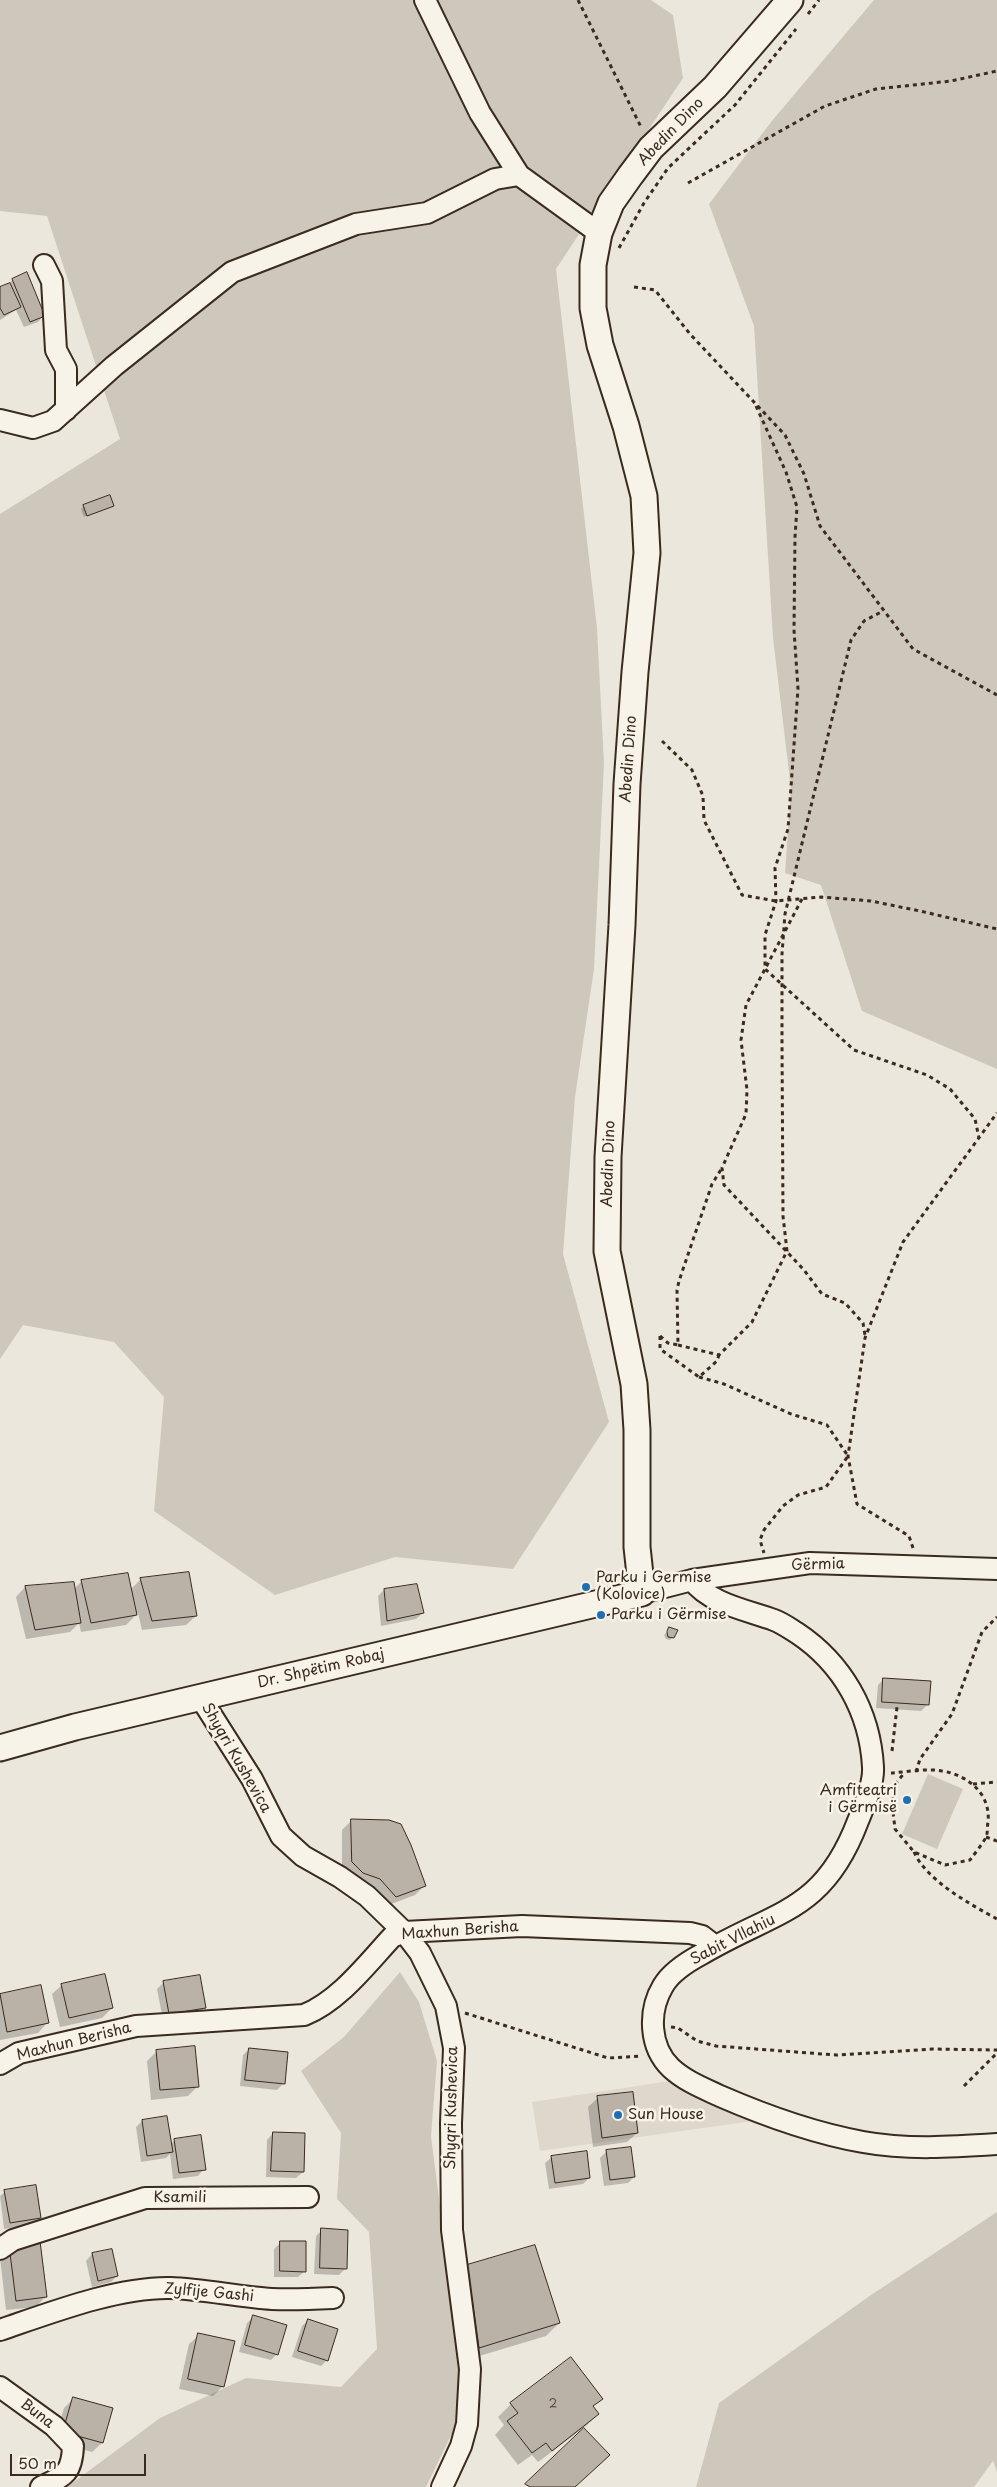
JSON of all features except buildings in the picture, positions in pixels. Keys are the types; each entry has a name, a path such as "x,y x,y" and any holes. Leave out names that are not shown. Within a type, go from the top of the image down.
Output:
{"street":[{"path":"425,0 480,113 519,175 599,233"},
{"name":"Abedin Dino","path":"642,1593 637,1547 638,1430 634,1384 607,1251 608,1157 622,925 627,784 647,553 644,496 626,426 600,345 593,308 593,265 599,233 611,203 651,148 798,8"},
{"path":"0,420 33,428 54,421 114,366 232,272 356,224 427,213 495,178 519,175"},
{"path":"44,265 52,281 56,350 66,369 66,410"},
{"name":"Gërmia","path":"642,1593 692,1580 810,1563 997,1569"},
{"name":"Sabit Vllahiu","path":"692,1580 699,1589 724,1602 779,1621 830,1660 849,1685 868,1733 874,1769 866,1800 850,1841 818,1889 791,1910 715,1946 674,1972 664,1985 656,2000 653,2017 653,2032 659,2053 670,2067 701,2087 758,2112 832,2135 864,2142 901,2146 957,2147 997,2144"},
{"name":"Dr. Shpëtim Robaj","path":"0,1748 75,1727 525,1623 642,1593"},
{"name":"Shyqri Kushevica","path":"200,1697 252,1779 281,1836 303,1856 340,1877 367,1896 404,1932 420,1953 446,2006 454,2048 451,2123 452,2230 470,2369 467,2424 449,2485"},
{"name":"Maxhun Berisha","path":"0,2064 19,2053 136,2026 304,2015 319,2009 333,1998 392,1937 404,1932 522,1926 690,1933 702,1936 715,1946"},
{"name":"Ksamili","path":"0,2248 13,2240 145,2198 308,2197"},
{"name":"Zylfije Gashi","path":"0,2330 108,2297 143,2290 169,2288 273,2299 333,2298"},
{"name":"Buna","path":"0,2387 54,2426 73,2446 72,2462 64,2477 40,2487"}],"path":[{"path":"578,0 651,148"},
{"path":"798,8 819,0"},
{"path":"617,252 644,203 668,168 735,105 800,24"},
{"path":"688,183 824,106 876,89 951,80 997,71"},
{"path":"634,287 655,290 690,334 756,406 786,435 804,474 820,526 913,649 997,695"},
{"path":"756,406 786,472 797,507 794,536 794,630 798,689 788,828 775,868 776,901 765,935 765,969 854,1050 927,1075 950,1089 975,1120 980,1138"},
{"path":"699,1377 752,1322 787,1251 783,1216 782,986 784,932 788,900 851,640 864,621 883,611"},
{"path":"662,741 692,770 703,796 704,820 742,895 776,901 822,896 871,901 920,910 997,929"},
{"path":"678,1345 677,1290 679,1281 712,1184 722,1168 746,1114 747,1090 741,1040 746,1006 802,898"},
{"path":"919,1565 909,1536 857,1504 848,1456 865,1338 903,1242 997,1113"},
{"path":"722,1168 724,1185 787,1251 822,1294 845,1303 863,1323 865,1338"},
{"path":"719,1355 668,1343 660,1336 660,1349 699,1377 724,1384 791,1414 827,1425 848,1456"},
{"path":"763,1569 765,1555 760,1540 772,1520 783,1506 798,1495 826,1487 848,1456"},
{"path":"916,1772 920,1759 952,1714 982,1632 997,1617"},
{"path":"891,1754 897,1707"},
{"path":"890,1764 888,1774 941,1770 969,1780 982,1794 989,1811 986,1837 970,1860 945,1865 914,1852"},
{"path":"905,1772 897,1782 892,1803 895,1829 914,1852 920,1865 962,1899 997,1919"},
{"path":"973,1784 997,1782"},
{"path":"986,1837 997,1841"},
{"path":"446,2006 608,2058 632,2058 659,2053"},
{"path":"653,2032 670,2027 678,2028 697,2041 716,2046 836,2055 932,2049 997,2051"},
{"path":"964,2086 997,2051"}],"shaded area":[{"path":"0,0 651,0 673,15 683,78 556,269 597,628 604,763 594,969 575,1097 563,1254 609,1422 513,1569 395,1557 275,1595 154,1511 164,1397 114,1342 23,1325 0,1359 0,514 120,439 47,216 0,211"},
{"path":"874,0 997,0 997,1069 862,1011 821,885 785,873 791,789 773,638 754,326 709,204 771,122"},
{"path":"928,1774 963,1789 937,1849 902,1834"},
{"path":"400,1972 419,2002 437,2061 431,2136 456,2332 462,2413 426,2487 67,2487 160,2418 246,2378 341,2387 377,2349 369,2232 337,2199 341,2133 301,2071 344,2037"},
{"path":"670,2081 702,2099 753,2121 540,2151 532,2102"},
{"path":"997,2212 997,2472 993,2461 974,2487 696,2487 719,2403 871,2295"}],"place":[{"name":"Parku i Germise (Kolovice)","path":"586,1587"},
{"name":"Parku i Gërmise","path":"601,1615"},
{"name":"Amfiteatri i Gërmisë","path":"907,1800"},
{"name":"Sun House","path":"618,2115"}]}
